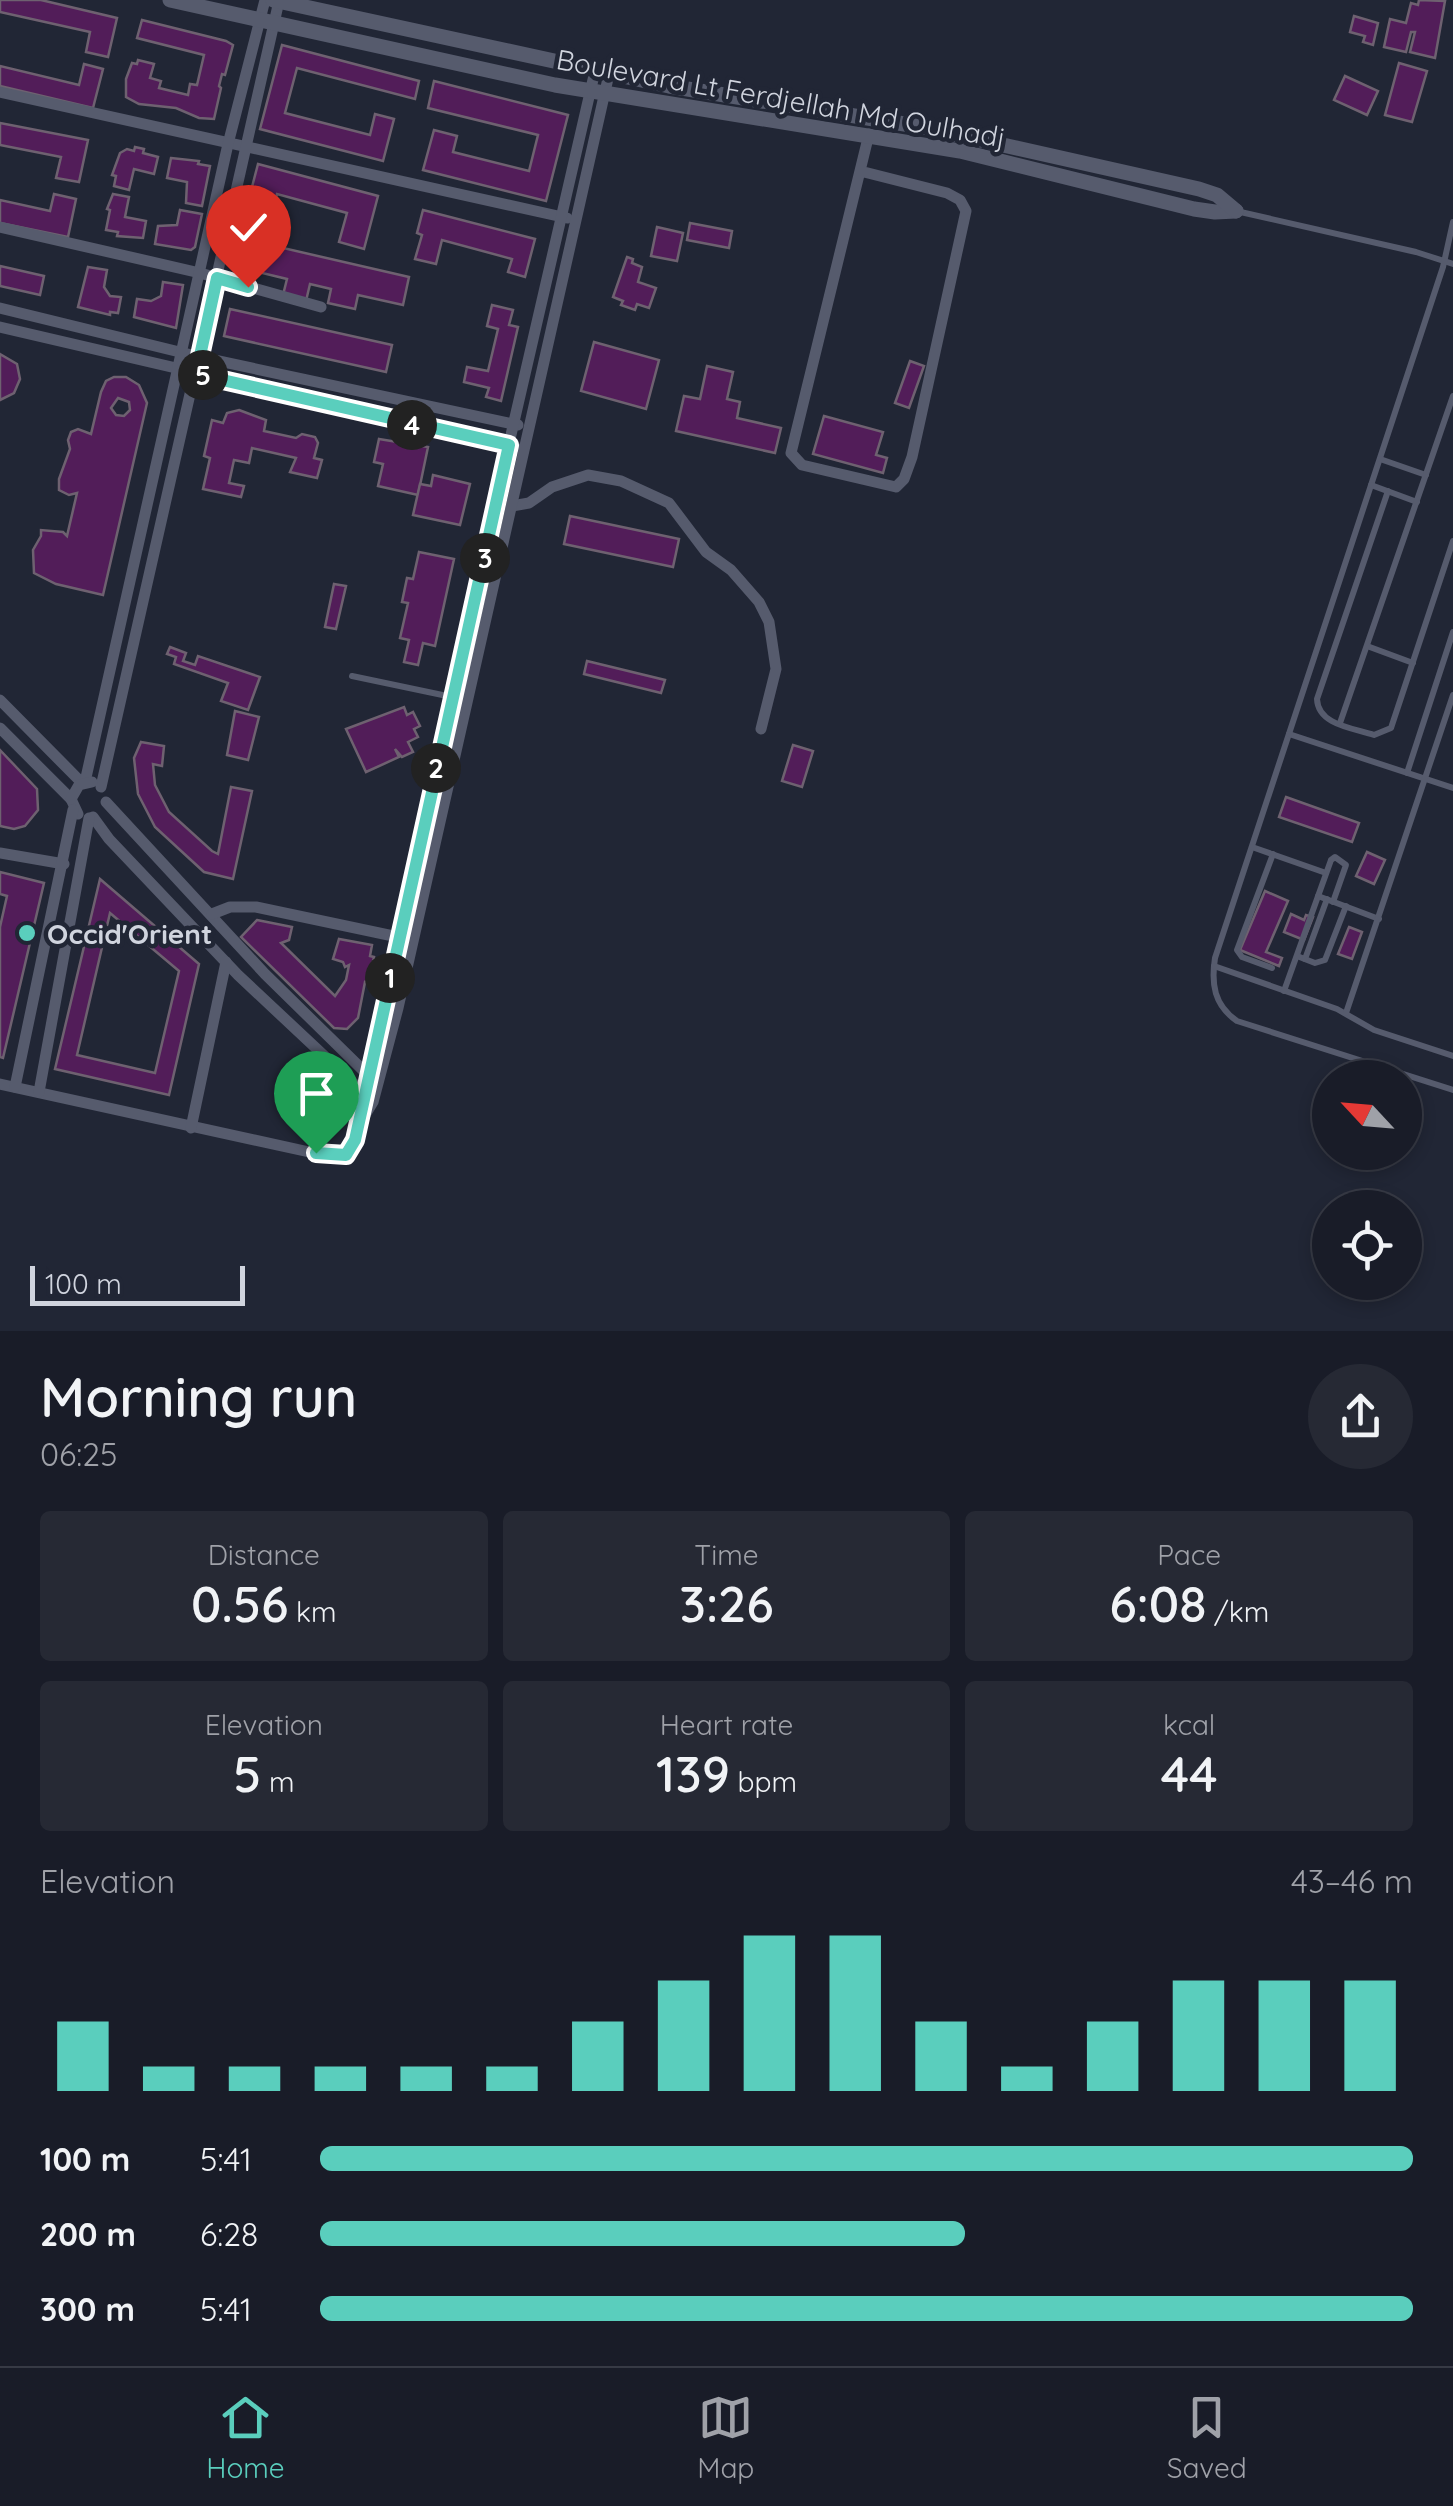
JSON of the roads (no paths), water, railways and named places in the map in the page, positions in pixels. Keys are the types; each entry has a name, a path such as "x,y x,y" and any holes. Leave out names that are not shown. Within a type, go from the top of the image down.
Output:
{"street":[{"name":"Boulevard Lt Ferdjellah Md Oulhadj","path":"170,0 598,92 868,134 1194,209 1236,211"},
{"name":"Boulevard Lt Ferdjellah Md Oulhadj","path":"272,0 602,72 923,127 1199,188 1217,195 1236,211"},
{"path":"272,0 246,147 101,787 106,802 265,974 378,1085"},
{"path":"84,783 228,144 267,22"},
{"path":"368,1097 378,1085 512,506 576,220 602,72"},
{"path":"0,92 576,220"},
{"path":"0,1084 336,1156 346,1155 352,1149 368,1097 368,1076 398,937 562,217 598,92"},
{"path":"814,126 817,109"},
{"path":"919,144 923,127"},
{"path":"860,171 947,193 960,200 966,211 912,457 904,480 896,487 802,465 790,453 868,134"},
{"path":"0,227 200,272 321,306"},
{"path":"0,308 529,427"},
{"path":"0,327 524,449"},
{"path":"512,506 588,474 621,482 669,503 706,552 731,570 760,602 770,622 776,669 761,728"},
{"path":"0,700 84,783 101,787"},
{"path":"0,728 72,804 91,817 226,962 368,1097"},
{"path":"15,1087 64,864 72,804 76,787 84,783"},
{"path":"39,1092 91,817 103,810 106,802"},
{"path":"0,852 64,864"},
{"path":"212,914 230,907 256,907 398,937"},
{"path":"192,1128 226,962"}],"lane":[{"path":"1236,211 1449,263"},
{"path":"1453,222 1449,263 1371,484 1214,966 1216,998 1237,1021 1453,1090"},
{"path":"1340,724 1453,396"},
{"path":"1380,458 1426,475"},
{"path":"1371,484 1417,502"},
{"path":"1388,491 1321,688 1318,710 1325,718 1374,735 1386,732 1394,722 1453,541"},
{"path":"1406,773 1453,632"},
{"path":"1367,646 1414,663"},
{"path":"352,676 452,697"},
{"path":"1306,682 1321,688"},
{"path":"1346,1014 1453,696"},
{"path":"1288,734 1453,788"},
{"path":"1252,846 1326,873"},
{"path":"1272,968 1242,957 1237,950 1273,854"},
{"path":"1284,991 1345,862 1332,858 1326,873 1326,899"},
{"path":"1326,899 1378,919"},
{"path":"1301,958 1318,963 1325,960 1346,906"},
{"path":"1214,966 1453,1056"}],"place":[{"name":"Occid'Orient","path":"27,933"}]}
